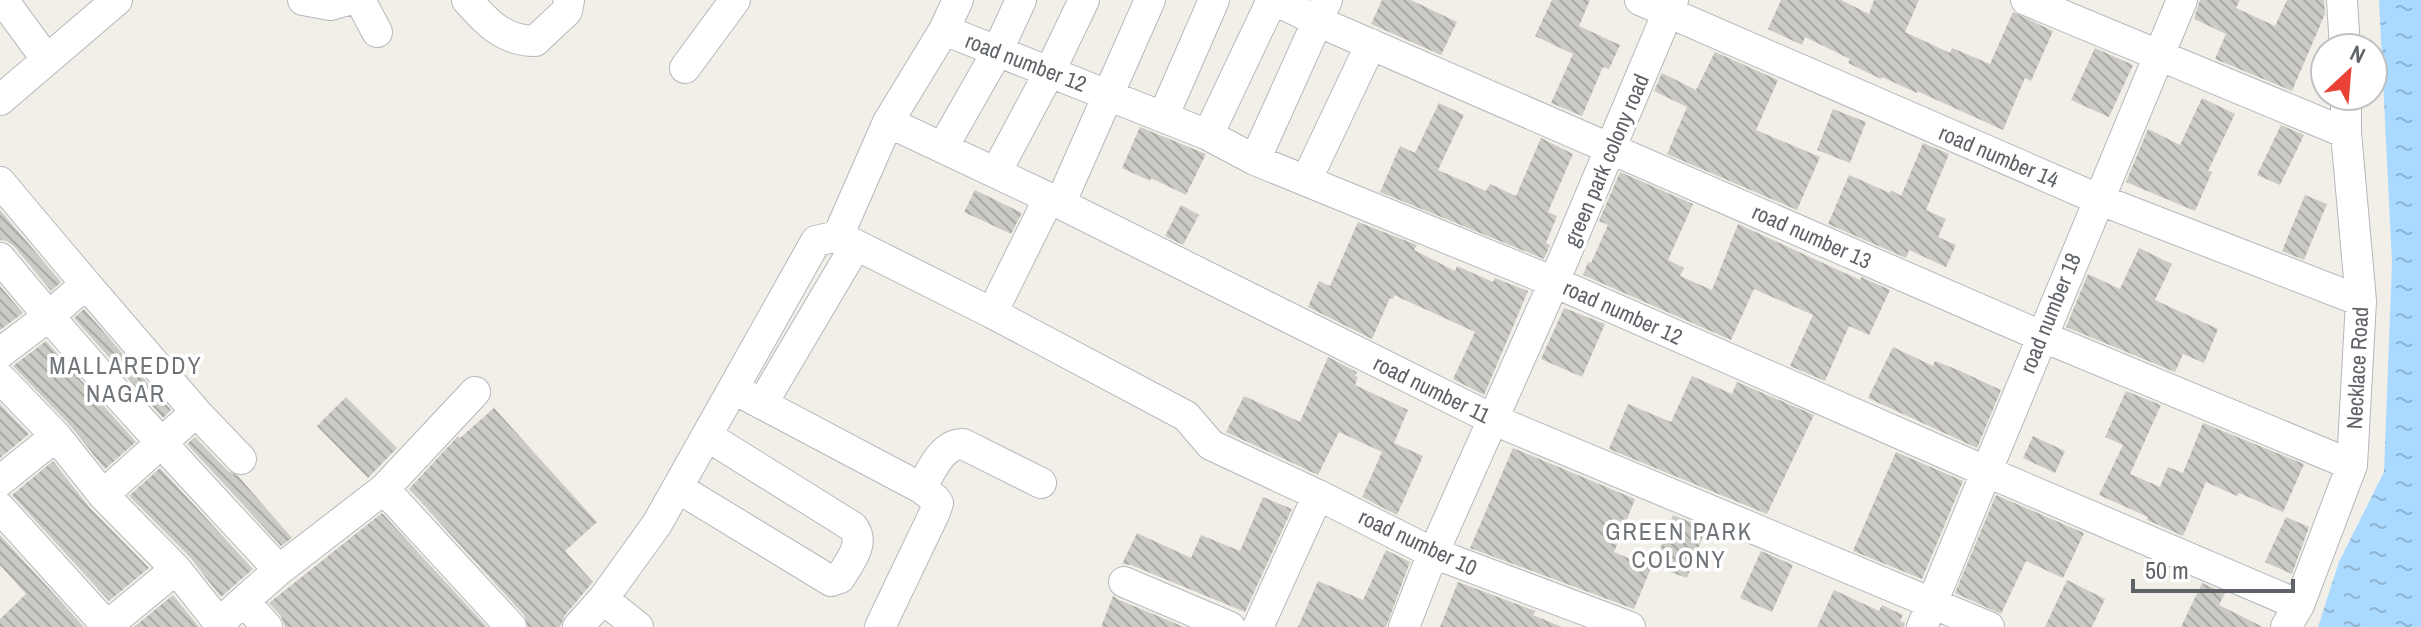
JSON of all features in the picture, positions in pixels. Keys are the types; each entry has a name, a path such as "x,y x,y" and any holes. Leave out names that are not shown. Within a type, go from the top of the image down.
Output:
{"street":[{"path":"3,0 42,54"},
{"path":"0,100 96,0"},
{"path":"0,77 42,54 117,0"},
{"path":"303,0 330,5 348,0"},
{"path":"360,0 377,32"},
{"path":"467,0 490,25 522,41 535,41 564,4"},
{"path":"685,68 735,0"},
{"path":"762,404 847,240 888,122 944,30 958,0"},
{"path":"943,147 997,52 1021,0"},
{"path":"996,172 1084,0"},
{"path":"578,627 603,599 657,524 816,241 847,240 992,313 1054,201 1108,94 1150,0"},
{"path":"1163,117 1214,0"},
{"path":"1208,135 1273,0"},
{"name":"road number 13","path":"1273,0 1322,10 1371,44 2041,336 2352,465"},
{"path":"2026,0 2346,133"},
{"name":"road number 18","path":"1926,614 2182,0"},
{"path":"2342,0 2344,32"},
{"name":"green park colony road","path":"1404,627 1433,553 1611,148 1660,4"},
{"name":"road number 14","path":"1660,4 2098,199 2361,301"},
{"path":"1255,160 1322,10"},
{"name":"road number 12","path":"944,30 1208,135 1255,160 1554,282 1985,471 2292,616"},
{"path":"1306,181 1371,44"},
{"name":"Necklace Road","path":"2292,616 2352,465 2361,301 2346,112"},
{"name":"road number 11","path":"888,122 996,172 1494,420 1926,614 1989,627"},
{"path":"0,182 196,412 241,459"},
{"path":"0,258 161,444 279,570"},
{"path":"0,353 86,284"},
{"name":"road number 10","path":"992,313 1186,416 1211,445 1433,553 1630,627"},
{"path":"0,378 56,436 103,495 176,569 216,625 279,570 384,489 475,392"},
{"path":"734,389 921,488 938,503 880,627"},
{"path":"103,495 196,412"},
{"path":"0,481 56,436"},
{"path":"678,488 831,581 840,578 859,544 859,534 853,527 707,436"},
{"path":"921,488 945,450 955,444 963,444 1041,483"},
{"path":"384,489 511,627"},
{"path":"1258,627 1318,495"},
{"path":"0,508 107,626 176,569"},
{"path":"1124,582 1230,627"},
{"path":"603,599 638,627"},
{"path":"244,601 267,627"}],"water":[{"path":"2379,0 2421,0 2421,627 2318,627 2339,562 2384,472 2392,262 2385,112 2389,112 2389,32 2381,32"}],"building":[{"path":"1382,0 1411,0 1457,22 1441,55 1371,24"},
{"path":"1552,0 1590,0 1579,26 1620,45 1609,69 1603,67 1582,116 1551,103 1573,54 1535,36"},
{"path":"1781,0 1841,0 1869,14 1874,0 1919,0 1905,32 1950,53 1952,48 1990,64 2013,12 2053,31 2031,81 2025,78 2003,130 1917,91 1881,79 1848,63 1850,59 1805,37 1802,45 1768,29"},
{"path":"2200,0 2240,0 2236,8 2275,26 2287,0 2324,0 2325,14 2317,32 2309,32 2309,51 2292,91 2215,59 2226,34 2194,19"},
{"path":"2095,48 2133,65 2109,117 2071,100"},
{"path":"1715,52 1778,80 1756,130 1820,157 1797,210 1667,154 1687,107 1654,91 1662,73 1696,90"},
{"path":"2202,98 2235,114 2208,171 2212,172 2195,211 2126,182 2148,129 2180,145"},
{"path":"1439,103 1464,115 1438,170 1486,191 1490,184 1516,196 1541,138 1573,154 1548,212 1557,216 1546,243 1550,245 1544,259 1380,192 1400,146 1415,153"},
{"path":"1833,109 1866,122 1850,163 1817,150"},
{"path":"2281,125 2304,135 2280,185 2257,175"},
{"path":"1140,127 1206,154 1186,195 1122,168"},
{"path":"1923,143 1949,154 1926,210 1946,219 1938,237 1956,245 1946,267 1909,250 1906,258 1828,224 1849,175 1901,196"},
{"path":"1620,172 1693,204 1668,260 1684,268 1680,276 1712,290 1738,224 1860,280 1861,277 1890,290 1869,335 1849,326 1825,381 1790,366 1813,315 1754,289 1731,340 1583,275 1608,225 1599,221"},
{"path":"975,190 1022,213 1011,234 964,212"},
{"path":"2305,195 2327,204 2304,260 2282,251"},
{"path":"1181,205 1199,215 1183,245 1165,236"},
{"path":"0,210 61,282 51,291 14,246 0,240"},
{"path":"1358,222 1417,245 1414,250 1455,271 1457,266 1493,282 1495,278 1528,291 1484,395 1453,379 1475,332 1394,295 1372,339 1308,307 1319,281 1330,286"},
{"path":"2139,248 2172,264 2155,300 2218,329 2204,363 2183,354 2175,372 2066,327 2088,274 2120,289"},
{"path":"0,286 23,313 0,330"},
{"path":"1564,308 1605,324 1582,377 1541,359"},
{"path":"84,309 171,410 163,418 74,318"},
{"path":"46,341 136,442 105,469 69,424 13,366"},
{"path":"1893,347 1933,366 1935,361 2001,390 1977,448 1868,398"},
{"path":"1328,357 1357,372 1355,385 1408,410 1394,443 1423,456 1397,515 1362,497 1382,452 1339,432 1318,475 1226,432 1244,396 1300,422"},
{"path":"1692,376 1732,394 1737,382 1814,415 1767,514 1609,449 1628,404 1671,422"},
{"path":"2126,391 2161,405 2130,474 2160,487 2168,467 2183,473 2203,423 2304,464 2283,512 2206,482 2183,536 2099,495 2123,445 2105,437"},
{"path":"346,397 397,448 368,478 317,426"},
{"path":"0,404 29,434 0,458"},
{"path":"494,408 597,522 565,551 593,582 565,615 560,627 528,627 524,615 409,489 458,436 460,438"},
{"path":"2033,436 2065,451 2055,473 2023,458"},
{"path":"195,437 228,471 238,476 292,538 281,546 187,444"},
{"path":"1513,448 1635,499 1614,552 1651,568 1634,609 1470,548"},
{"path":"1896,452 1963,481 1922,579 1853,551"},
{"path":"53,461 90,508 149,568 109,601 12,495"},
{"path":"160,468 253,569 221,597 189,556 129,496"},
{"path":"1996,495 2084,533 2063,578 2026,561 2001,614 1955,593"},
{"path":"1263,497 1292,509 1245,612 1122,564 1137,533 1191,558 1201,535 1240,551"},
{"path":"382,513 487,627 285,627 281,616 269,603"},
{"path":"1673,515 1706,528 1687,578 1654,566"},
{"path":"2286,517 2309,527 2292,574 2265,562"},
{"path":"0,535 84,627 0,627 0,619 26,594 0,565"},
{"path":"1386,550 1410,562 1386,627 1298,627 1318,581 1363,600"},
{"path":"1761,551 1793,565 1772,612 1740,598"},
{"path":"2067,580 2105,599 2092,627 2045,627"},
{"path":"1458,582 1535,611 1533,615 1562,627 1440,627"},
{"path":"2202,583 2225,593 2219,605 2263,627 2181,627"},
{"path":"1834,590 1879,611 1882,605 1903,615 1900,621 1905,623 1904,627 1817,627"},
{"path":"173,595 199,627 134,627"},
{"path":"1113,596 1117,599 1184,627 1101,627"}],"district":[{"name":"MALLAREDDY NAGAR","path":"126,379"},
{"name":"GREEN PARK COLONY","path":"1679,545"}]}
